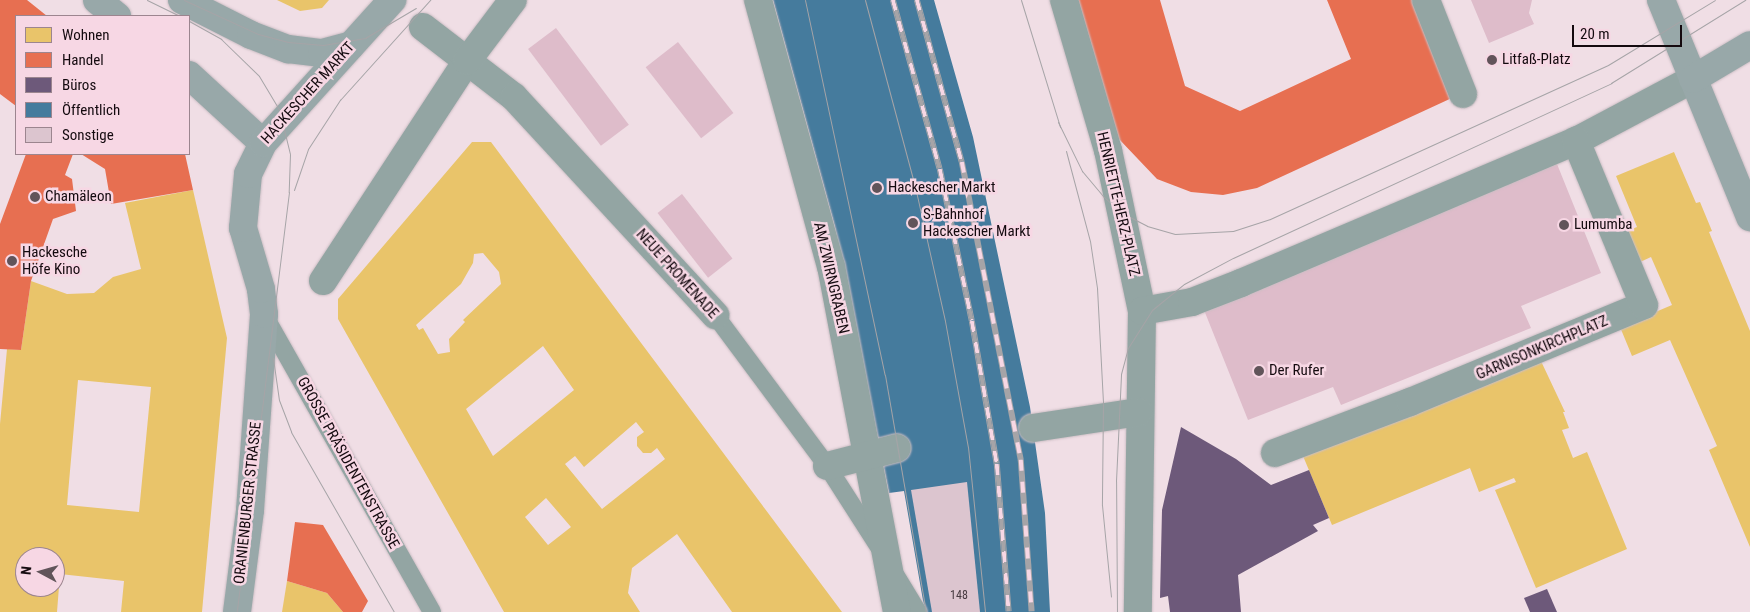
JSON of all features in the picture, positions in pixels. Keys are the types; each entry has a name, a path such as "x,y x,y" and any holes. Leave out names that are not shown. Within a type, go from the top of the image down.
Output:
{"street":[{"path":"97,0 116,15"},
{"path":"182,0 251,35 288,49 322,53 351,45"},
{"name":"HACKESCHER MARKT","path":"259,394 264,314 261,289 246,242 243,216 248,174 263,143 392,0"},
{"path":"323,280 467,61 513,0"},
{"name":"AM ZWIRNGRABEN","path":"758,0 831,266 887,560"},
{"name":"HENRIETTE-HERZ-PLATZ","path":"1064,0 1108,150 1142,311 1139,412 1138,612"},
{"path":"1426,0 1463,94"},
{"path":"1661,0 1750,217"},
{"name":"NEUE PROMENADE","path":"423,27 514,97 715,315"},
{"path":"1142,311 1192,302 1241,283 1576,141 1694,79 1750,45"},
{"path":"190,76 263,143"},
{"name":"GARNISONKIRCHPLATZ","path":"1275,453 1410,402 1644,305 1576,141"},
{"name":"ORANIENBURGER STRASSE","path":"237,612 259,394"},
{"path":"1033,428 1139,412"},
{"path":"827,466 897,448"},
{"name":"NEUE PROMENADE","path":"887,560 897,612"}],"lane":[{"name":"GROSSE PRÄSIDENTENSTRASSE","path":"264,314 432,612"},
{"name":"NEUE PROMENADE","path":"715,315 827,466 918,612"}],"shaded area":[{"path":"1471,0 1532,0 1529,13 1534,24 1489,43"},
{"path":"556,28 629,125 601,146 528,49"},
{"path":"678,42 733,113 701,138 646,67"},
{"path":"1557,164 1601,273 1521,306 1531,328 1341,405 1333,387 1248,420 1204,310"},
{"path":"682,194 732,259 708,278 658,213"}],"building: Wohnen":[{"path":"277,0 329,0 322,8 300,11"},
{"path":"472,142 491,142 842,612 732,612 677,534 632,568 628,593 640,612 504,612 338,319 338,299","holes":["483,253 499,272 501,284 463,320 465,322 449,339 450,352 438,354 423,328 419,330 416,325 461,284 473,263 474,254","543,346 574,390 493,456 466,409","636,422 644,432 637,437 637,446 643,453 651,453 657,448 665,459 602,509 565,464 575,456 584,467","546,498 571,527 548,545 525,517"]},
{"path":"1674,152 1696,203 1700,202 1712,231 1709,232 1750,331 1750,547 1709,450 1717,446 1670,340 1632,356 1620,327 1672,305 1651,257 1638,263 1624,232 1637,227 1616,176"},
{"path":"193,190 227,338 202,612 121,612 124,581 65,575 65,547 15,547 15,597 58,597 57,612 0,612 0,424 7,349 21,350 31,281 67,294 94,293 113,277 141,269 125,203","holes":["78,380 151,387 139,512 67,505"]},
{"path":"1540,359 1565,412 1563,412 1569,428 1562,430 1573,458 1587,452 1627,549 1536,588 1495,490 1516,482 1514,478 1479,492 1470,468 1332,525 1303,456"},
{"path":"287,581 327,593 343,612 282,612"}],"building: Handel":[{"path":"0,0 27,0 46,15 15,15 15,105 0,94"},
{"path":"1076,0 1160,0 1185,86 1240,111 1351,59 1327,0 1413,0 1454,97 1257,188 1223,195 1191,192 1157,179 1118,138"},
{"path":"26,155 73,155 65,175 72,179 76,211 53,219 31,281 21,350 0,349 0,224"},
{"path":"83,155 185,155 193,190 111,204 105,169"},
{"path":"295,522 323,525 368,601 362,612 343,612 327,593 287,581"}],"building: Büros":[{"path":"1181,427 1236,459 1271,485 1309,470 1329,518 1313,525 1318,531 1238,575 1241,612 1170,612 1168,596 1160,598 1162,510"},
{"path":"1547,589 1557,612 1530,612 1524,598"}],"building: Öffentlich":[{"name":"S-Bahnhof Hackescher Markt","path":"773,0 934,0 973,137 1030,407 1045,513 1050,612 925,612 904,491 889,493 835,227"}],"building: Sonstige":[{"path":"967,482 980,612 932,612 911,490"}],"tram line":[{"path":"147,0 178,15"},
{"path":"184,0 258,34 288,42 323,45 365,38 416,8"},
{"path":"294,190 308,149 340,100 430,0"},
{"path":"805,0 885,375 926,612"},
{"path":"865,0 916,191 945,321 968,447 985,612"},
{"path":"1021,0 1060,127"},
{"path":"1058,122 1082,171 1104,197 1122,213 1147,226 1175,234 1233,231 1270,219 1608,65 1715,0"},
{"path":"1117,612 1116,481 1121,374 1128,348 1152,310 1184,284 1233,258 1611,83 1745,0"},
{"path":"190,22 221,39 259,76 279,109 290,154 289,192 237,612"},
{"path":"1066,151 1090,241 1097,288 1103,401 1102,505 1111,597"},
{"path":"273,358 279,400 291,432 394,612"}],"railway":[{"path":"893,0 940,169 972,321 997,464 1009,612"},
{"path":"917,0 962,162 1021,460 1032,612"}],"place":[{"name":"Litfaß-Platz","path":"1492,60"},
{"name":"Hackescher Markt","path":"877,188"},
{"name":"Chamäleon","path":"35,197"},
{"name":"S-Bahnhof Hackescher Markt","path":"913,223"},
{"name":"Lumumba","path":"1564,225"},
{"name":"Hackesche Höfe Kino","path":"12,261"},
{"name":"Der Rufer","path":"1259,371"}]}
